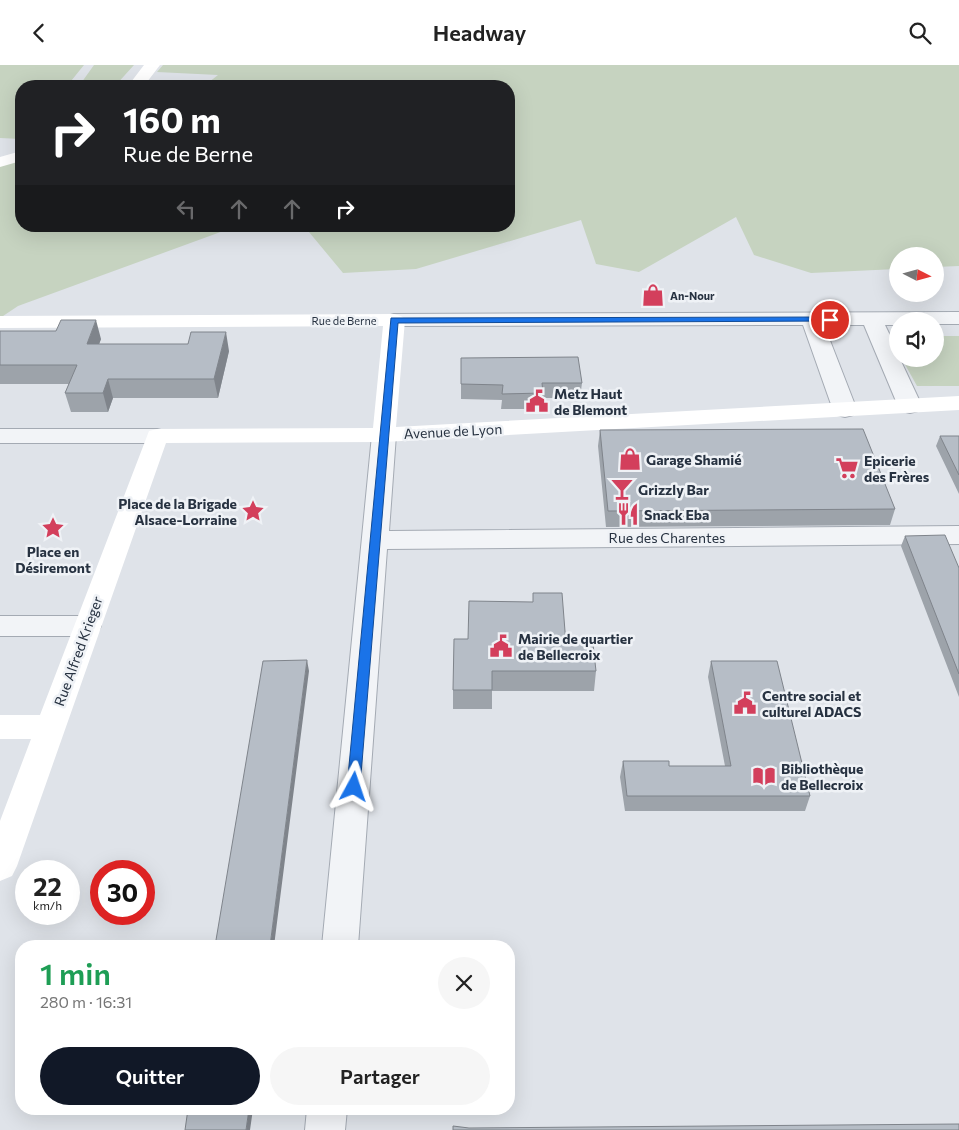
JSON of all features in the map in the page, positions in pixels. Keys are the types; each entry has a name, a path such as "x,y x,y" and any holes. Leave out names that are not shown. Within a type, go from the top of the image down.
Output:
{"street":[{"path":"141,80 152,65"},
{"path":"0,162 15,158"},
{"path":"872,319 910,406"},
{"name":"Rue de Berne","path":"0,322 959,319"},
{"path":"341,940 394,320"},
{"path":"812,320 846,409"},
{"name":"Avenue de Lyon","path":"0,436 384,435 959,403"},
{"name":"Rue Alfred Krieger","path":"0,866 157,436"},
{"name":"Rue des Charentes","path":"374,540 959,535"},
{"path":"0,626 87,626"},
{"path":"0,727 51,727"},
{"path":"325,1130 326,1115"}],"green space":[{"path":"0,65 84,65 72,80 15,80 15,139 0,138"},
{"path":"94,65 134,65 120,80 83,80"},
{"path":"163,65 959,65 959,266 944,267 944,247 889,247 889,269 811,273 754,255 736,217 639,272 596,264 581,220 416,269 343,273 309,232 515,232 515,80 212,80 218,75 157,72"},
{"path":"15,161 15,232 221,232 18,306 0,318 0,166"},
{"path":"944,336 959,336 959,386 917,386 906,367 944,367"}],"building":[{"path":"61,320 96,320 87,344 188,344 191,332 226,332 214,379 108,379 103,393 65,393 77,365 0,365 0,331 56,331"},
{"path":"578,357 582,383 542,383 543,393 502,394 503,385 461,384 461,358"},
{"path":"863,429 895,509 608,511 600,430"},
{"path":"940,436 959,436 959,475"},
{"path":"945,535 959,568 959,674 905,536"},
{"path":"533,593 562,593 566,644 593,644 596,671 492,671 492,690 453,690 454,639 468,639 469,601 533,602"},
{"path":"307,660 271,940 216,940 263,661"},
{"path":"711,661 777,661 810,796 627,796 623,761 669,761 669,766 731,766"},
{"path":"187,1115 248,1115 246,1130 185,1130"},
{"path":"959,1124 959,1130 453,1130 453,1126 469,1128"}],"place":[{"name":"An-Nour","path":"653,295"},
{"name":"Metz Haut de Blemont","path":"537,401"},
{"name":"Garage Shamié","path":"630,459"},
{"name":"Epicerie des Frères","path":"847,468"},
{"name":"Grizzly Bar","path":"622,489"},
{"name":"Place de la Brigade Alsace-Lorraine","path":"253,511"},
{"name":"Snack Eba","path":"628,514"},
{"name":"Place en Désiremont","path":"53,528"},
{"name":"Mairie de quartier de Bellecroix","path":"501,646"},
{"name":"Centre social et culturel ADACS","path":"745,703"},
{"name":"Bibliothèque de Bellecroix","path":"764,776"}],"route":[{"path":"354,787 394,320 830,320"}]}
